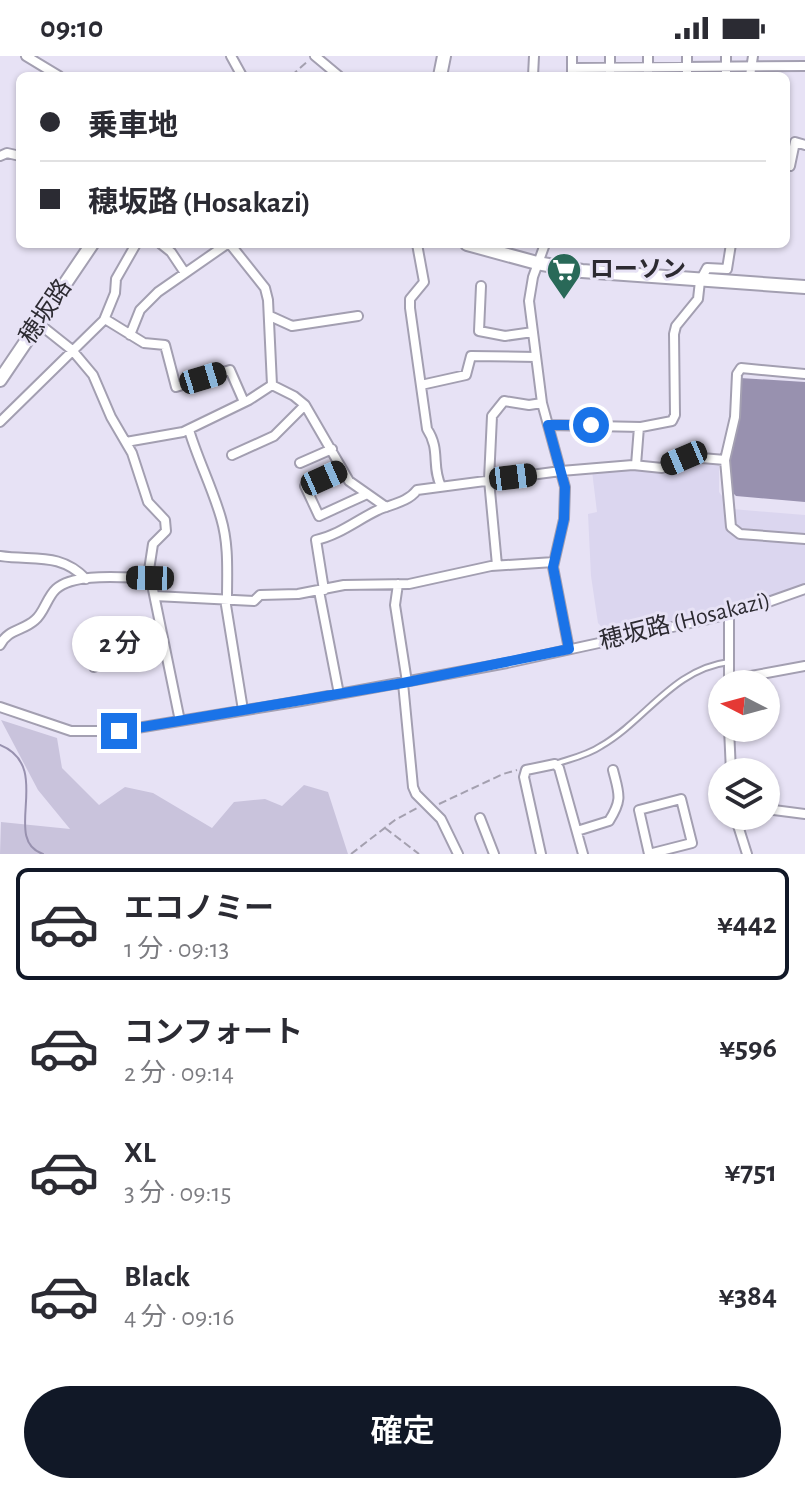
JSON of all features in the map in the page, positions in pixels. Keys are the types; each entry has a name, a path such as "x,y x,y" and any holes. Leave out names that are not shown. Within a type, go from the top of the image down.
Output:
{"main road":[{"name":"穂坂路","path":"0,380 89,248"},
{"path":"482,248 537,263 618,275 805,287"}],"street":[{"path":"26,56 52,72"},
{"path":"314,56 334,72"},
{"path":"572,56 572,72 726,72 805,66"},
{"path":"610,56 610,72"},
{"path":"648,56 648,72"},
{"path":"687,56 687,72"},
{"path":"726,56 726,72"},
{"path":"751,71 753,56"},
{"path":"790,166 795,142 805,145"},
{"path":"0,422 105,319 115,293 116,279 134,248"},
{"path":"166,248 185,273"},
{"path":"130,335 140,310 158,292 223,248"},
{"path":"232,248 265,288 270,316 272,385"},
{"path":"418,248 424,282 410,299 410,308 427,429 436,447 437,478 441,486"},
{"path":"543,248 530,291 542,403 565,487 564,519 554,562 569,649"},
{"path":"548,425 639,427 672,421 675,415 676,326 698,299 700,281 707,268 727,269 730,248"},
{"path":"481,286 479,331 505,336 533,332"},
{"path":"270,316 292,326 358,316"},
{"path":"105,319 144,343 165,345 176,387 230,370 244,402"},
{"path":"38,323 72,350 93,375 111,417 132,453 148,502 165,520 166,531 153,544 150,552 150,578 180,721"},
{"path":"421,385 466,375 471,356 536,357"},
{"path":"805,374 741,368 737,374 735,417 725,460 731,527 740,534 805,539"},
{"path":"126,442 189,430 272,385"},
{"path":"272,385 305,405 349,481 386,507"},
{"path":"497,565 489,480 492,416 504,401 529,405 542,403"},
{"path":"232,455 274,436 305,405"},
{"path":"636,465 639,427"},
{"path":"189,430 198,463 210,485 222,520 227,552 226,599 243,710"},
{"path":"300,463 332,449"},
{"path":"339,694 321,590 316,540 331,537 386,507 412,497 417,490 561,471 636,465 662,468 690,457 725,460"},
{"path":"342,469 305,486 319,516 367,494"},
{"path":"0,556 25,560 46,558 68,564 86,579"},
{"path":"155,596 254,601 260,595 344,585 422,582 497,565 554,562"},
{"path":"0,645 5,635 37,620 58,587 86,579 150,578"},
{"path":"398,584 395,605 413,787 441,819 458,854"},
{"name":"穂坂路 (Hosakazi)","path":"0,707 71,731 119,731 405,683 729,614 805,589"},
{"path":"729,614 729,670"},
{"path":"94,667 91,637 160,627"},
{"path":"780,671 805,666"},
{"path":"541,854 524,783 526,770 555,764 559,768 583,854"},
{"path":"577,831 609,821 618,806 620,799 613,770"},
{"path":"681,799 692,843 675,852 649,854 639,810 681,799"},
{"path":"780,811 805,814"},
{"path":"480,818 494,854"},
{"path":"739,830 747,854"}],"lane":[{"path":"555,764 602,746 691,673 716,663 729,662"}],"path":[{"path":"296,72 314,56"},
{"path":"351,854 384,828 428,805 503,774 526,770"},
{"path":"384,828 419,854"}],"shaded area":[{"path":"740,378 805,382 805,502 736,496 729,489 729,460"},
{"path":"688,460 719,462 719,492 732,509 805,515 805,584 771,597 704,615 608,634 598,623 591,576 588,514 597,512 592,471 634,467 662,472"},
{"path":"1,720 57,738 62,768 99,805 125,787 153,793 212,828 234,802 265,799 282,806 304,785 328,792 348,854 0,854 1,822 70,829 38,790"}],"waterway":[{"path":"0,745 16,755 24,769 26,834 31,846 43,854"}],"place":[{"name":"ローソン","path":"564,301"}],"route":[{"path":"119,731 403,683 569,649 553,567 564,519 565,487 548,425 591,425"}]}
